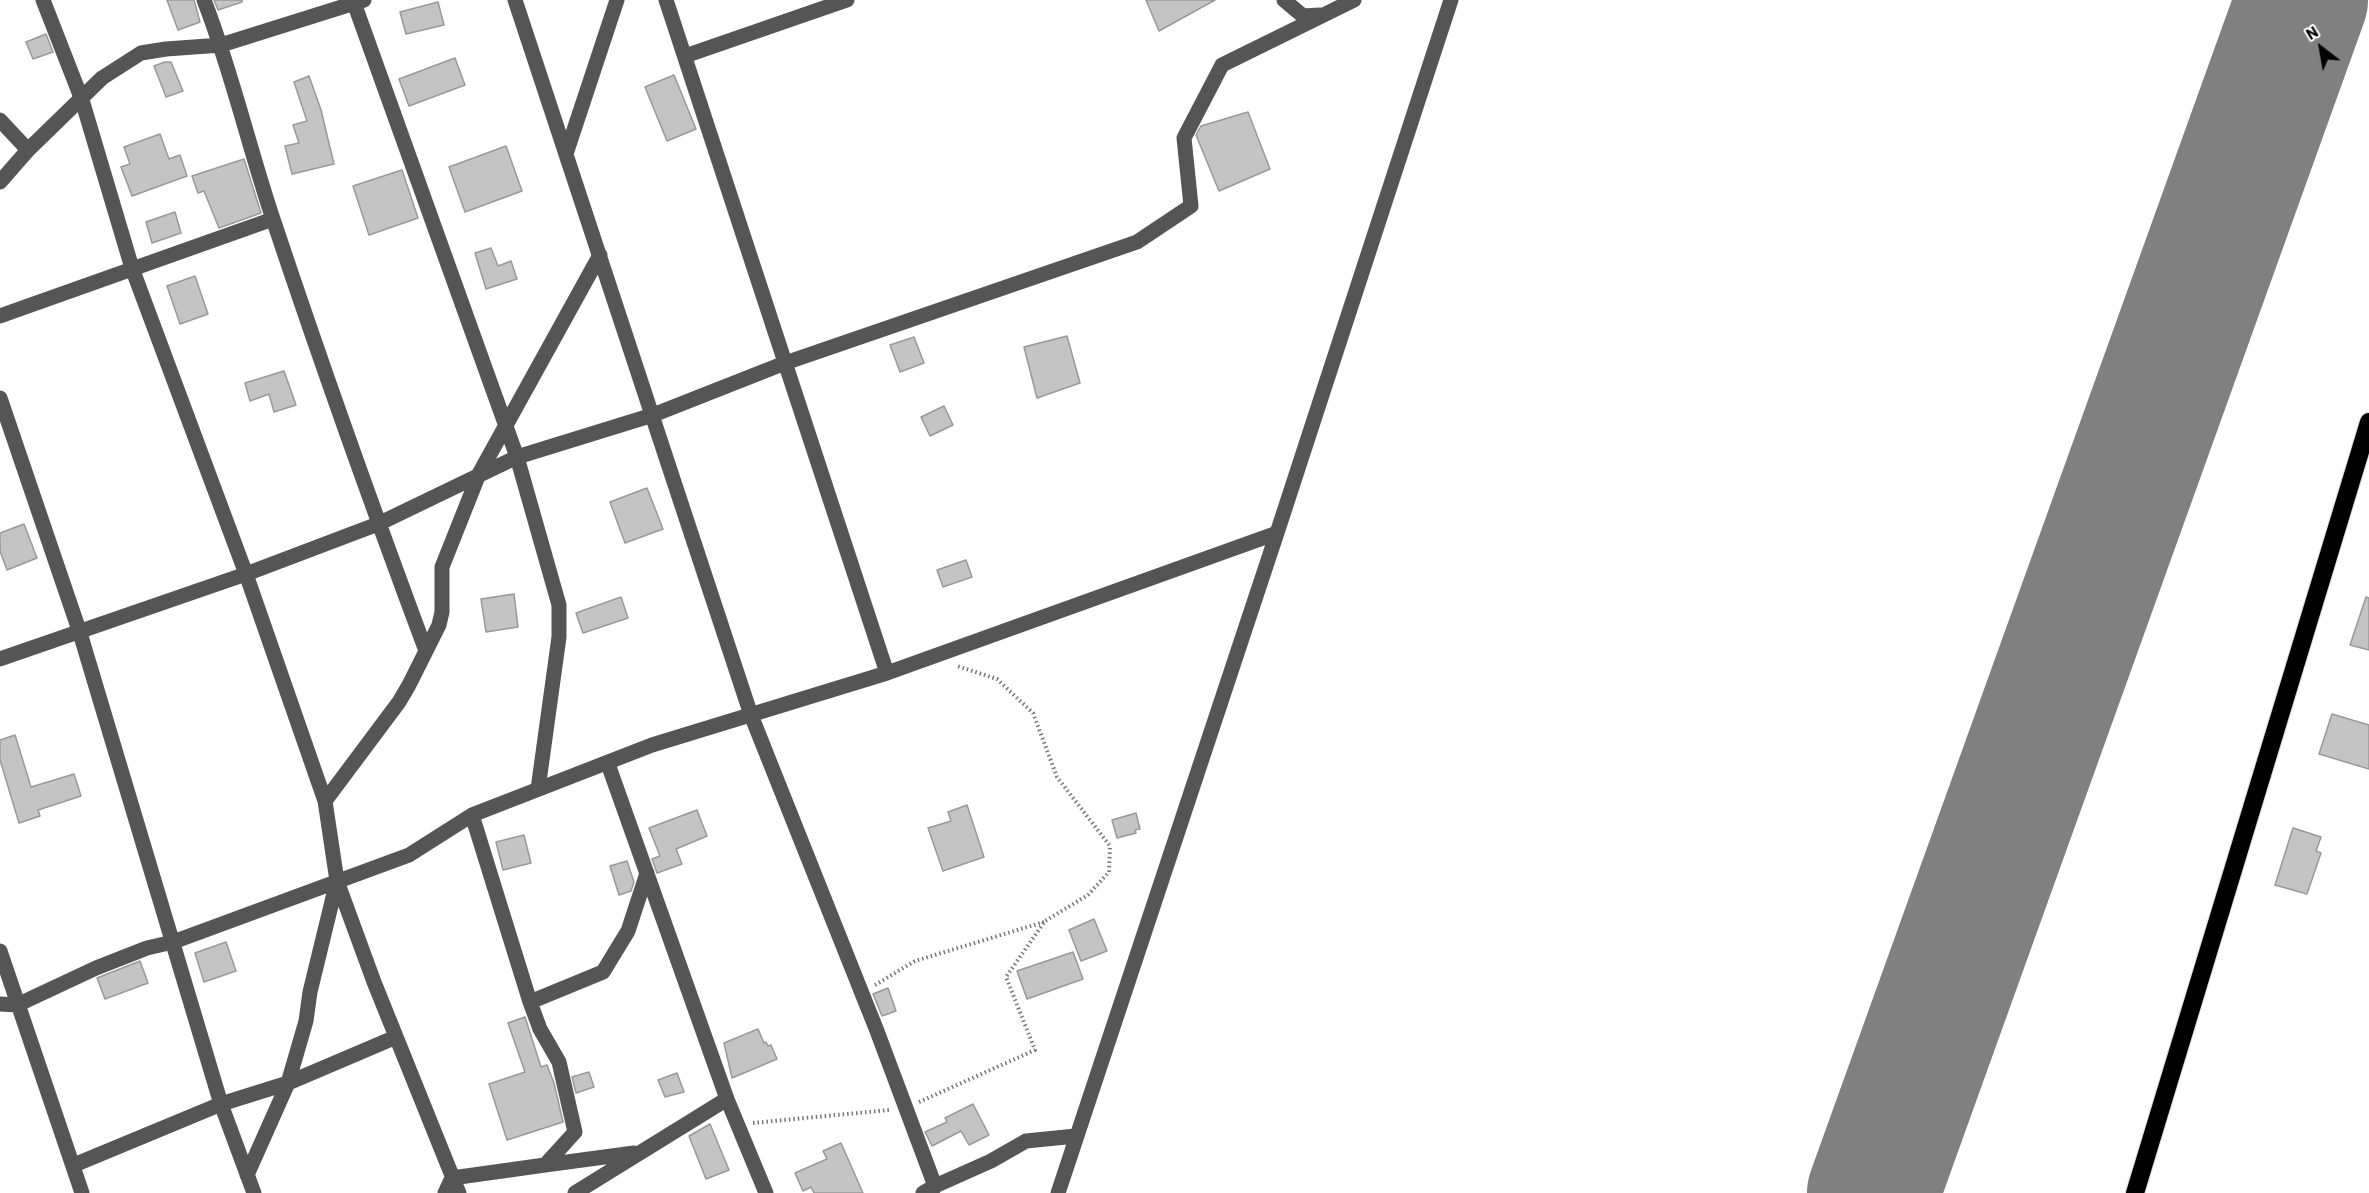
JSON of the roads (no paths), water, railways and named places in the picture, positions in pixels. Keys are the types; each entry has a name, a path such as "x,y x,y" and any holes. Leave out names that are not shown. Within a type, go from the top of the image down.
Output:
{"highway":[{"path":"2135,1193 2369,422"}],"street":[{"path":"43,0 82,100 132,268 246,574 325,801 337,881 396,1037 459,1193"},
{"path":"204,0 221,45 273,219 378,524 426,651"},
{"path":"515,0 752,716 906,1108 930,1191 1026,1141 1076,1136"},
{"path":"566,154 617,0"},
{"path":"666,0 887,673"},
{"path":"685,56 819,5 847,0"},
{"path":"1284,0 1303,16 1319,16 1353,0"},
{"path":"0,659 246,574 378,524 517,457 653,415 785,363 1137,242 1191,206 1184,138 1222,65 1353,0"},
{"path":"1058,1193 1451,0"},
{"path":"0,182 28,150 82,100 102,78 141,53 221,45 357,1 517,457 559,604 559,637 538,789"},
{"path":"0,120 28,150"},
{"path":"0,316 273,219"},
{"path":"325,801 399,702 409,685 439,625 442,612 442,567 479,474 600,255"},
{"path":"0,398 80,633 221,1104 254,1193"},
{"path":"0,1004 18,1005 147,948 172,942 409,855 472,815 652,745 887,673 1277,533"},
{"path":"608,764 727,1099 766,1193"},
{"path":"472,815 530,1002 540,1029 559,1062 575,1132 545,1165"},
{"path":"530,1002 603,972 628,930 647,873"},
{"path":"247,1175 288,1083 306,1021 310,992 337,881"},
{"path":"0,951 82,1193"},
{"path":"74,1165 221,1104 288,1083 396,1037"},
{"path":"575,1193 727,1099"},
{"path":"452,1179 641,1152"},
{"path":"445,1193 452,1179"}]}
